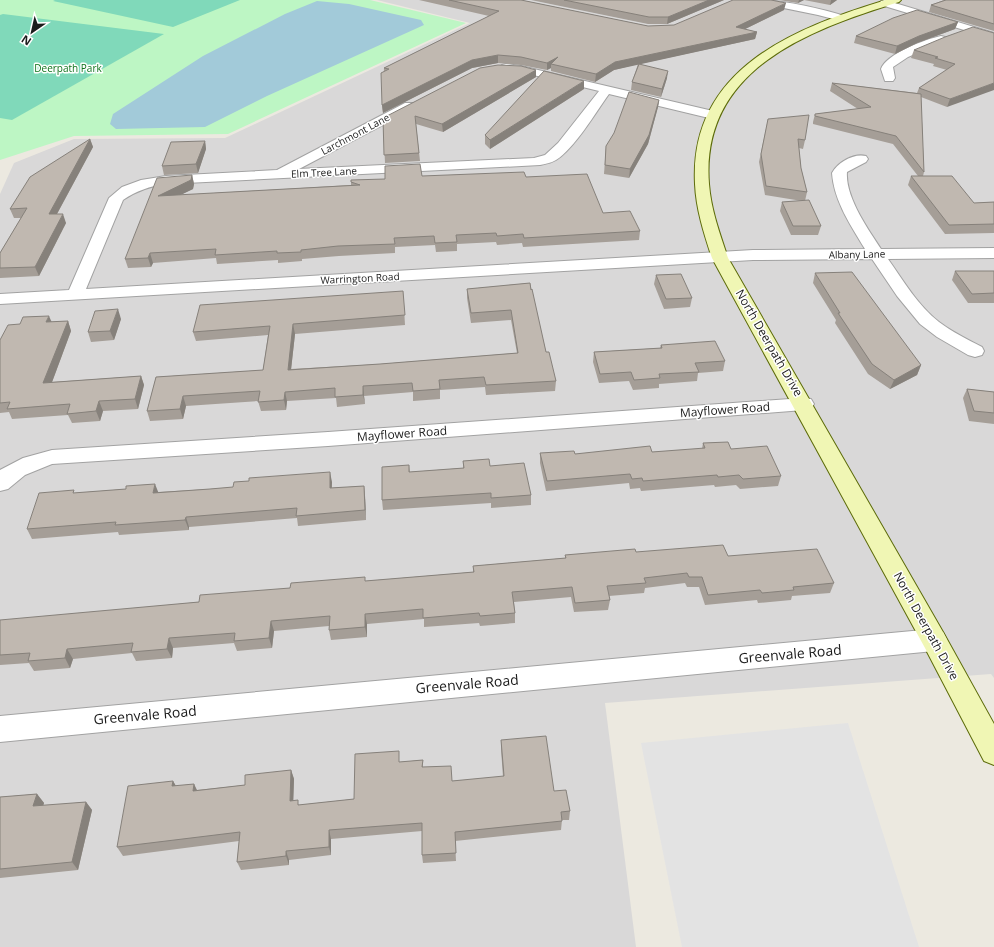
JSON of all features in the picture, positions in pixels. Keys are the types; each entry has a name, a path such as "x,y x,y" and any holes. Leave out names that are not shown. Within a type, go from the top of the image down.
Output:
{"street":[{"path":"759,0 820,12 841,18"},
{"path":"890,2 971,30 994,36"},
{"name":"North Deerpath Drive","path":"890,2 841,18 802,34 761,58 736,80 713,115 706,135 701,168 702,186 712,236 720,258 804,404 994,752"},
{"path":"889,78 887,71 888,66 891,63 912,51 971,30"},
{"path":"494,67 511,67 521,69 713,115"},
{"name":"Elm Tree Lane","path":"76,293 116,198 126,190 127,185 166,180 534,162 551,157 564,145 606,90"},
{"name":"Larchmont Lane","path":"278,175 419,100"},
{"path":"861,159 842,168 839,172 838,180 844,197 866,238 886,269 926,320 975,351"},
{"name":"Albany Lane","path":"720,258 753,255 994,253"},
{"name":"Warrington Road","path":"0,299 76,293 720,258"},
{"name":"Mayflower Road","path":"2,477 33,461 52,457 336,439 804,404"},
{"name":"Greenvale Road","path":"0,728 934,640"}],"shaded area":[{"path":"377,0 994,0 994,678 991,674 605,703 636,947 0,947 0,194 14,163 74,139 225,138 470,23"},
{"path":"848,723 919,947 682,947 641,743"}],"green space":[{"name":"Deerpath Park","path":"0,0 370,0 466,23 228,134 74,136 0,160"},
{"path":"240,0 173,27 53,1"},
{"path":"3,14 164,34 12,120 0,118 0,15"}],"water":[{"path":"317,1 349,4 421,20 424,25 267,96 205,127 116,129 110,124 113,114 203,56 285,14"}],"building":[{"path":"449,0 521,0 648,26 674,25 733,0 771,0 786,3 736,27 757,32 615,62 596,74 551,64 558,57 547,63 521,57 498,55 472,60 382,105 381,73 389,69 384,68 499,11"},
{"path":"564,0 709,0 668,17 649,17"},
{"path":"946,0 994,0 994,24 931,5"},
{"path":"917,10 958,22 919,36 897,46 856,36 893,18"},
{"path":"973,27 994,33 994,83 950,99 919,88 955,64 914,50"},
{"path":"639,64 668,71 662,89 632,82"},
{"path":"498,65 521,66 536,70 442,124 415,116 419,153 384,155 383,118 480,68"},
{"path":"544,71 584,81 490,140 485,135"},
{"path":"832,83 921,94 924,172 896,136 815,116 815,114 871,107"},
{"path":"629,92 659,100 649,135 630,169 605,165 606,146 614,133"},
{"path":"809,115 805,140 798,139 801,168 807,192 766,186 761,154 768,119"},
{"path":"90,139 49,214 63,214 35,267 0,268 0,253 27,208 10,209 30,177"},
{"path":"205,141 196,164 162,166 171,142"},
{"path":"420,164 422,176 524,172 526,177 587,174 603,213 630,211 640,231 524,238 523,234 497,236 496,233 456,235 457,242 435,243 434,236 394,238 395,244 338,246 301,250 301,252 277,253 277,251 215,255 216,249 150,253 148,258 125,259 157,178 192,175 191,180 158,196 360,185 351,182 351,180 385,179 385,166"},
{"path":"911,176 952,176 974,203 994,202 994,224 949,225"},
{"path":"809,200 821,226 793,226 782,202"},
{"path":"955,271 994,271 994,293 972,294"},
{"path":"852,272 921,365 894,380 872,364 838,313 840,313 815,273"},
{"path":"681,274 692,298 666,299 656,275"},
{"path":"530,283 546,352 549,352 556,381 486,385 484,377 439,380 440,389 413,391 412,383 363,386 363,395 335,397 335,388 285,392 284,400 258,402 260,391 183,396 180,409 147,411 156,377 263,370 270,326 193,332 200,305 403,291 405,315 293,324 288,370 380,364 518,353 511,310 471,313 467,289"},
{"path":"118,309 110,331 88,332 95,311"},
{"path":"49,316 46,322 68,321 43,383 141,376 135,399 99,401 96,411 67,414 70,404 7,409 10,402 0,403 0,340 8,325 20,324 23,317"},
{"path":"715,341 725,361 695,363 699,372 659,374 660,378 634,380 631,372 600,374 594,352 662,348 661,345"},
{"path":"967,389 994,392 994,413 974,411"},
{"path":"728,442 731,449 767,446 781,476 743,479 739,475 718,477 717,475 643,481 642,478 632,479 630,474 547,481 540,453 574,451 575,454 650,446 652,452 705,448 703,443"},
{"path":"489,459 490,466 524,463 531,495 491,498 491,493 382,500 382,467 409,465 409,472 464,468 463,461"},
{"path":"330,472 330,488 364,486 365,510 296,516 297,508 186,517 185,520 115,525 116,522 27,529 39,493 74,490 73,493 126,489 126,486 155,484 153,493 210,489 233,487 234,482 249,481 249,478"},
{"path":"723,545 728,556 817,549 834,583 793,587 794,590 762,593 760,590 708,595 702,577 689,577 687,573 644,578 646,583 607,586 610,600 575,603 572,587 512,592 515,613 480,616 479,613 423,618 423,609 365,614 365,627 329,630 330,616 271,621 269,638 234,641 235,633 169,638 167,649 131,652 133,643 67,649 65,658 28,661 30,653 0,655 0,620 199,602 200,595 290,588 291,583 365,577 365,581 474,572 473,566 566,558 565,555 635,549 636,552"},
{"path":"546,736 554,791 566,790 570,811 561,812 562,821 455,832 456,853 422,855 422,823 329,830 329,847 286,851 286,856 237,862 240,832 117,847 128,786 173,781 172,786 194,784 193,791 245,785 245,775 291,770 290,801 298,800 298,805 354,799 355,754 399,751 399,762 423,760 422,767 451,766 452,781 504,776 501,740"},
{"path":"37,794 33,806 86,802 72,862 0,869 0,797"}]}
